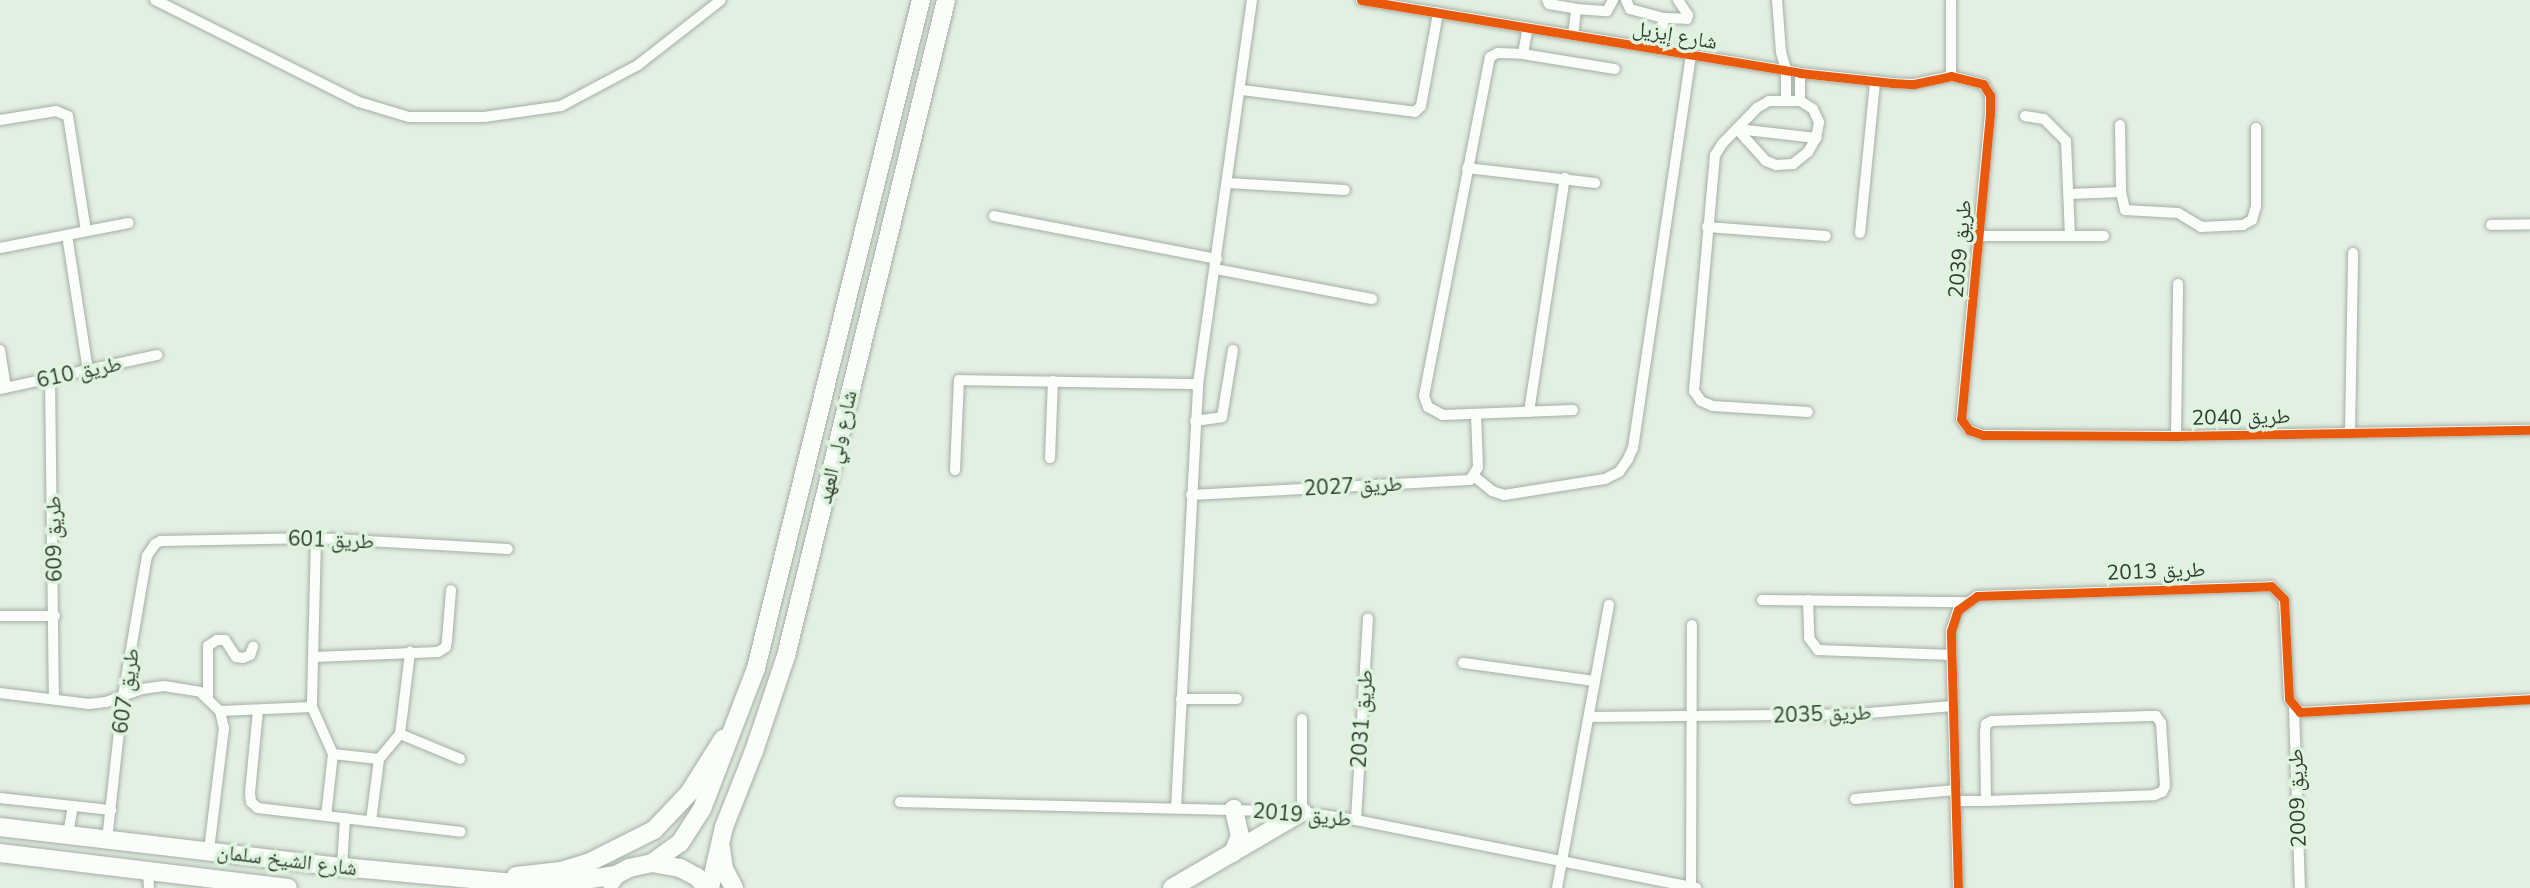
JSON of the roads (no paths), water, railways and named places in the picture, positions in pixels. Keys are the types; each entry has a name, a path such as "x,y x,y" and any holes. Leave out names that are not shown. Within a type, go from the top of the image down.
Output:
{"main road":[{"name":"شارع ولي العهد","path":"652,863 680,842 702,809 756,668 921,0"},
{"name":"شارع ولي العهد","path":"708,888 724,827 754,751 786,656 946,0"},
{"path":"486,881 561,871 588,863 654,830 689,793 741,712"},
{"path":"1233,853 1240,827 1234,810"},
{"path":"1172,888 1302,812"},
{"name":"شارع الشيخ سلمان","path":"0,827 342,867 545,886 611,881 652,863"},
{"path":"724,827 721,848 724,869 734,888"},
{"name":"شارع الشيخ سلمان","path":"0,852 149,879 288,888"},
{"path":"652,863 680,868 697,877 708,888"}],"street":[{"path":"155,0 359,102 409,117 484,117 561,106 638,65 721,0"},
{"path":"1176,808 1198,384 1242,90 1252,0"},
{"name":"شارع إيزيل","path":"1361,0 1800,73 1913,84 1951,76 1983,84"},
{"path":"1547,0 1549,4 1576,9 1607,10 1613,0"},
{"path":"1626,0 1630,9 1663,18 1687,19 1688,15 1678,0"},
{"path":"1642,12 1648,0"},
{"path":"1777,0 1781,52 1786,70 1786,99"},
{"path":"1951,0 1951,76"},
{"path":"1573,35 1576,9"},
{"path":"1242,90 1415,112 1422,106 1438,13"},
{"path":"1662,50 1663,18"},
{"path":"1523,54 1528,27"},
{"path":"1573,410 1437,414 1428,407 1424,396 1490,57 1498,53 1523,54 1615,69"},
{"path":"1476,414 1478,467 1475,477 1492,491 1504,495 1605,479 1619,471 1628,459 1633,448 1691,55"},
{"path":"1800,73 1800,101"},
{"path":"1860,233 1875,82"},
{"name":"طريق 2039","path":"1961,419 1990,114 1990,95 1983,84"},
{"path":"1737,129 1755,152 1776,165 1799,161 1816,138 1819,129 1817,115 1800,101 1786,99 1763,104 1737,129 1718,150 1713,162 1693,384 1697,397 1713,406 1808,412"},
{"path":"0,120 57,111 68,116 86,231"},
{"path":"2025,116 2044,120 2066,141 2070,236"},
{"path":"2120,125 2120,192 2124,210 2130,213 2178,213 2201,227 2243,225 2252,220 2256,206 2256,128"},
{"path":"1737,129 1816,138"},
{"path":"1467,168 1595,183"},
{"path":"1529,412 1565,178"},
{"path":"1228,183 1345,190"},
{"path":"2069,194 2120,192"},
{"path":"994,216 1372,299"},
{"path":"0,235 1,248 129,223"},
{"path":"2491,225 2530,224"},
{"path":"1707,227 1826,236"},
{"path":"67,235 88,370"},
{"name":"طريق 2039","path":"1979,236 2104,236"},
{"path":"2350,433 2353,253"},
{"path":"2176,436 2178,284"},
{"path":"0,350 3,388"},
{"path":"1195,421 1222,418 1233,350"},
{"name":"طريق 610","path":"3,388 157,355"},
{"name":"طريق 609","path":"50,379 54,699"},
{"path":"1049,458 1053,381"},
{"path":"955,470 958,382 1198,384"},
{"name":"طريق 2040","path":"1961,419 1969,430 1983,435 2176,436 2530,430"},
{"name":"طريق 2027","path":"1191,495 1451,481 1475,477"},
{"path":"316,538 312,707 333,754 326,816"},
{"name":"طريق 601","path":"155,544 161,541 316,538 508,549"},
{"name":"طريق 607","path":"107,840 123,696 147,556 155,544"},
{"name":"طريق 2013","path":"1762,600 1966,602 1989,594 2271,586 2284,599 2289,699 2294,709"},
{"path":"314,657 438,652 446,647 451,590"},
{"path":"1808,600 1809,638 1818,650 1952,655"},
{"path":"1958,888 1952,655 1953,620 1966,602"},
{"path":"1557,888 1609,604"},
{"path":"0,616 55,616"},
{"name":"طريق 2031","path":"1356,820 1368,618"},
{"path":"1692,625 1694,887"},
{"path":"208,698 208,646 217,640 225,640 236,657 243,658 250,655 253,647"},
{"path":"371,821 379,759 400,734 410,652"},
{"path":"1463,663 1595,681"},
{"path":"0,693 89,704 142,689 164,686 200,692 208,698 220,711 224,728 209,850"},
{"path":"1181,699 1237,699"},
{"path":"2294,709 2307,713 2530,699"},
{"name":"طريق 2035","path":"1589,717 1857,714 1953,706"},
{"path":"220,711 312,707"},
{"name":"طريق 2009","path":"2294,709 2300,888"},
{"path":"258,710 251,802 258,808 461,832"},
{"path":"1855,799 1956,796 1986,801 2162,792 2165,786 2161,723 2156,716 1992,721 1986,724 1985,732 1986,801"},
{"path":"1302,719 1302,812"},
{"path":"400,734 460,759"},
{"path":"333,754 379,759"},
{"path":"0,798 111,810"},
{"name":"طريق 2019","path":"900,802 1302,812 1356,820 1562,863 1694,887"},
{"path":"68,834 73,806"},
{"path":"342,867 345,818"}]}
